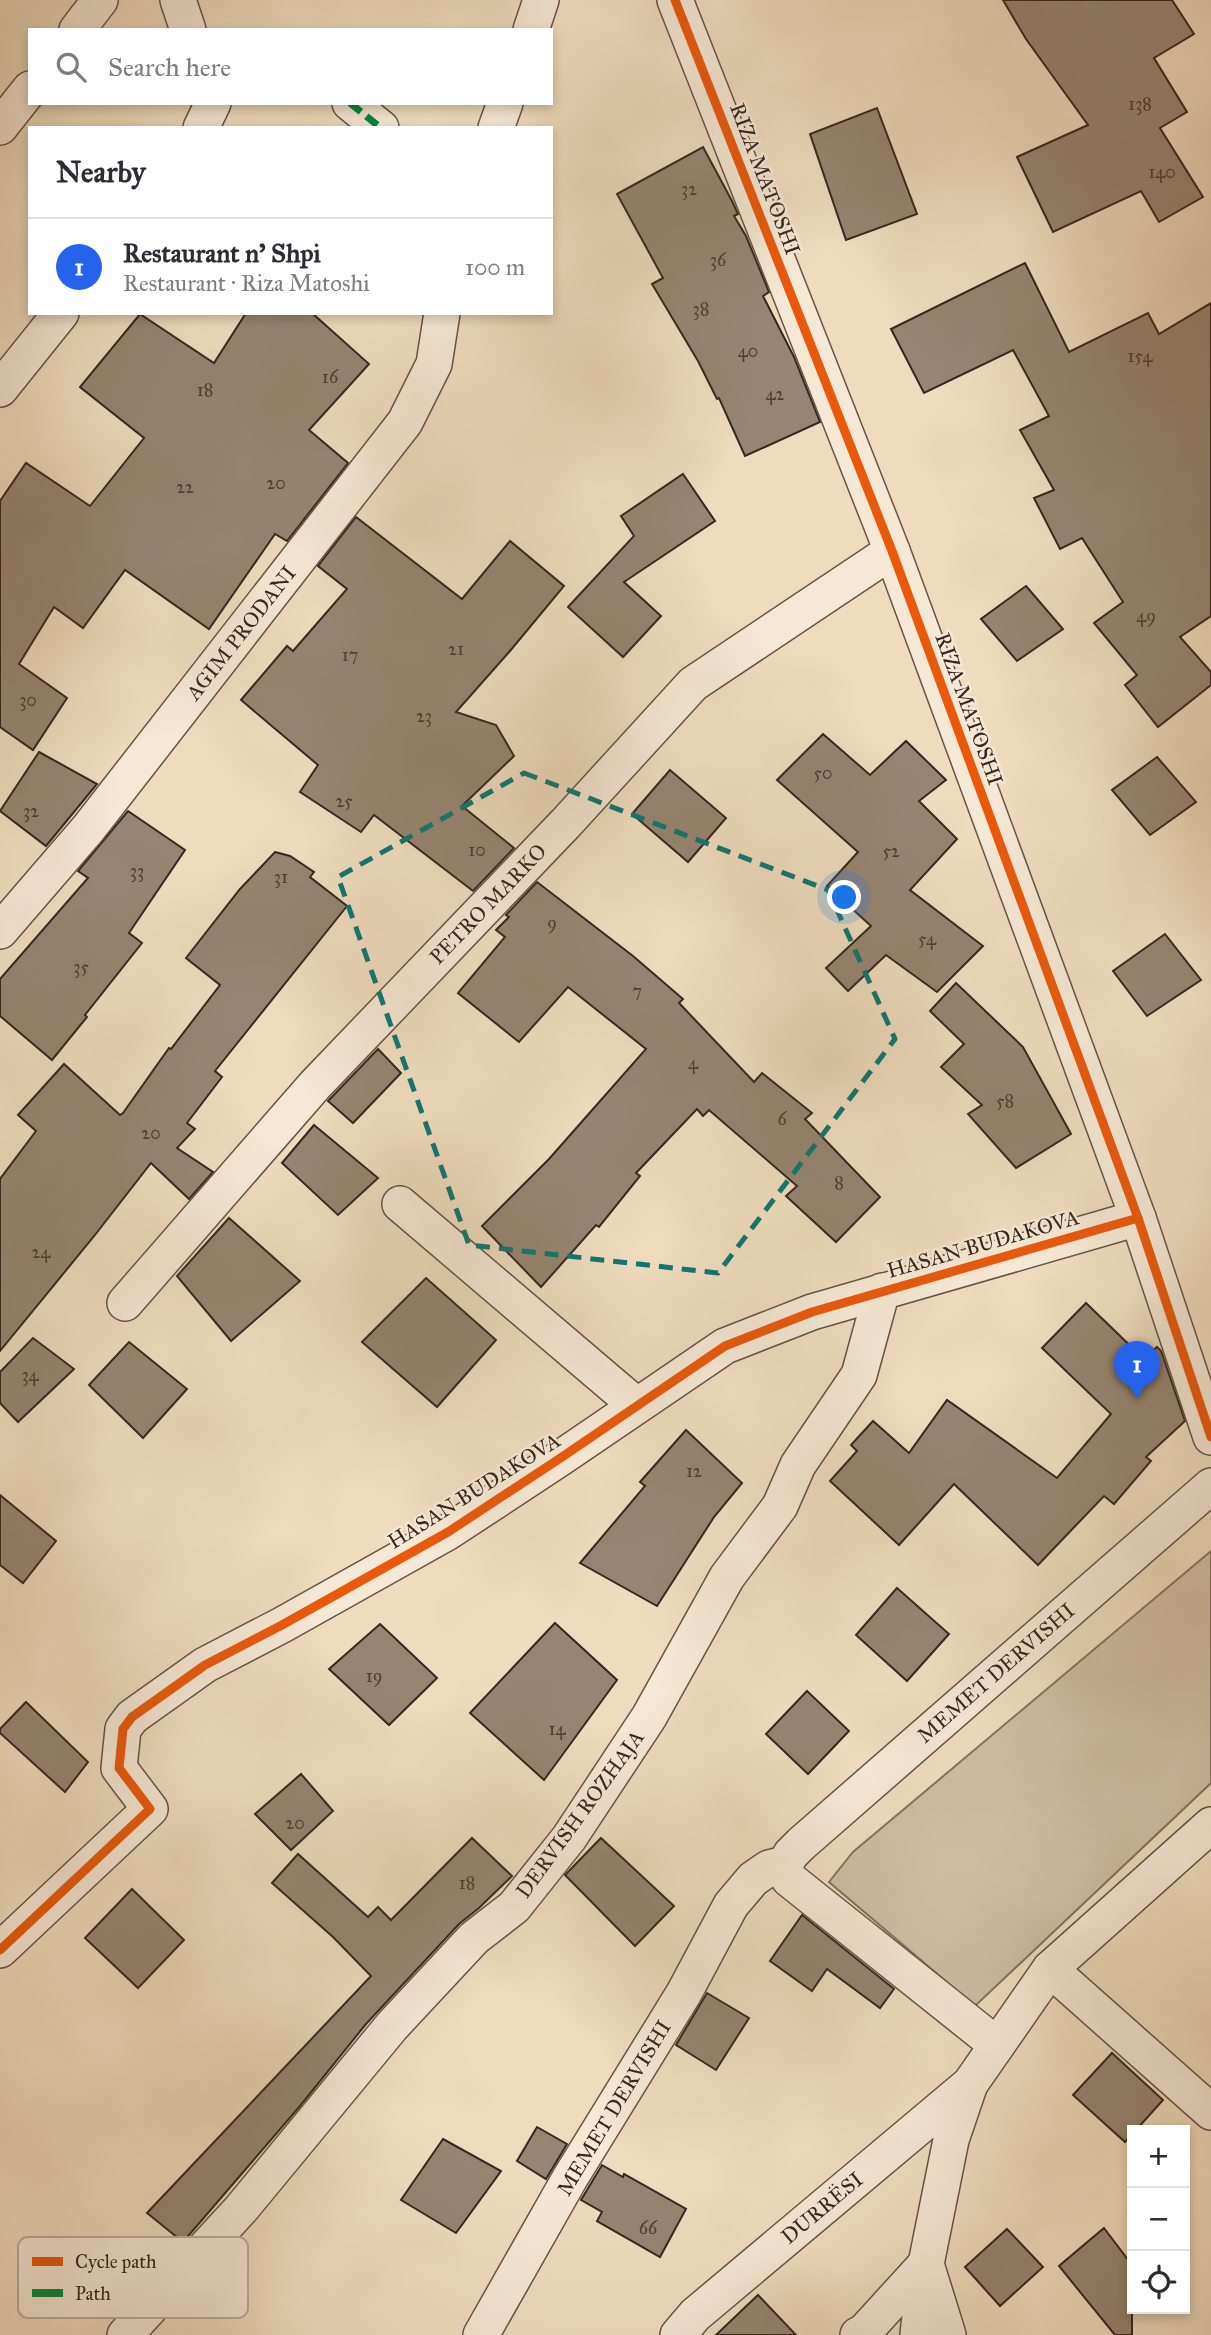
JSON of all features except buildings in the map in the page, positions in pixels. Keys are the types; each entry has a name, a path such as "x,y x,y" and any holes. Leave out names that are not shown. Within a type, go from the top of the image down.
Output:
{"street":[{"path":"78,28 100,0"},
{"path":"178,0 187,28"},
{"path":"532,28 541,0"},
{"name":"RIZA MATOSHI","path":"675,0 892,551 1138,1218 1211,1437"},
{"path":"0,127 28,92"},
{"path":"202,126 212,105"},
{"path":"352,105 379,126"},
{"path":"497,126 504,105"},
{"path":"0,389 59,315"},
{"name":"AGIM PRODANI","path":"0,930 88,829 405,422 434,364 442,315"},
{"name":"PETRO MARKO","path":"125,1303 315,1085 566,823 693,684 892,551"},
{"path":"400,1204 636,1405"},
{"name":"HASAN BUDAKOVA","path":"0,1950 150,1809 119,1768 123,1729 132,1717 205,1665 448,1532 725,1346 812,1312 882,1290 1138,1218"},
{"name":"DERVISH ROZHAJA","path":"215,2237 392,2026 474,1938 513,1908 569,1838 649,1717 727,1577 780,1506 798,1465 859,1374 882,1290"},
{"name":"MEMET DERVISHI","path":"481,2335 570,2178 684,1993 731,1905 753,1879 769,1868 785,1864 801,1844 1211,1486"},
{"name":"DURRËSI","path":"678,2335 695,2315 970,2084 1050,1969 1211,1825"},
{"path":"785,1864 789,1879 998,2045"},
{"path":"1050,1969 1211,2112"},
{"name":"DURRËSI","path":"918,2335 926,2264 951,2140 970,2084"},
{"path":"858,2335 864,2332 926,2264"},
{"name":"DURRËSI","path":"926,2264 948,2335"},
{"name":"DERVISH ROZHAJA","path":"125,2335 141,2318"}],"highlighted area":[{"path":"524,773 828,890 895,1039 718,1273 469,1245 338,877"}],"shaded area":[{"path":"1211,1551 1211,1783 975,2006 829,1882 853,1852"}],"marked path":[{"path":"352,105 379,126"}],"cycle path":[{"path":"675,0 892,551 1138,1218 1211,1437"},
{"path":"0,1950 150,1809 119,1768 123,1729 132,1717 205,1665 448,1532 725,1346 812,1312 1138,1218"}],"place":[{"name":"Restaurant n' Shpi","path":"1137,1399"}]}
